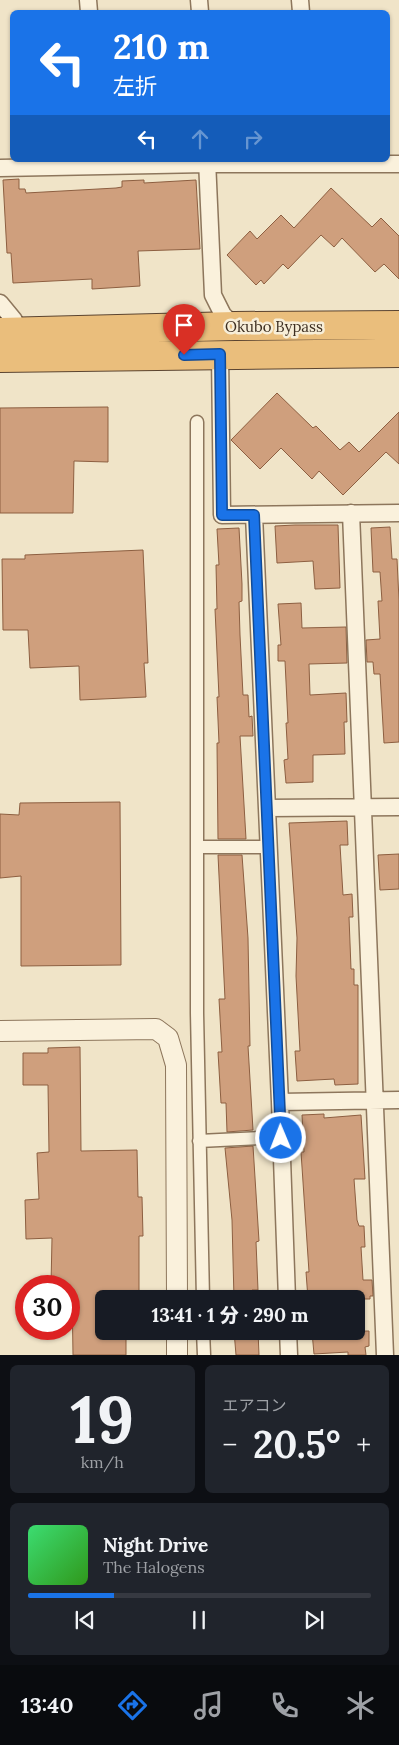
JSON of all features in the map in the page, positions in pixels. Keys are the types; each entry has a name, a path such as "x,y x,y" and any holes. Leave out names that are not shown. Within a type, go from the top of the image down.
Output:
{"highway":[{"name":"Okubo Bypass","path":"4,318 78,329 399,325"},
{"name":"Okubo Bypass","path":"0,358 399,353"},
{"path":"0,374 69,369 113,357"}],"street":[{"path":"207,162 213,295 223,314 235,326"},
{"path":"0,168 98,163 311,162 399,164"},
{"path":"220,354 222,515 399,513"},
{"path":"196,422 197,1013 203,1290"},
{"path":"351,513 385,1355"},
{"path":"254,515 287,1290"},
{"path":"267,808 399,806"},
{"path":"198,847 269,847"},
{"path":"0,1031 156,1030 168,1038 176,1065 177,1290"},
{"path":"280,1102 399,1100"},
{"path":"200,1141 281,1138"},
{"path":"177,1340 177,1355"},
{"path":"203,1340 204,1355"},
{"path":"288,1340 289,1355"}],"building":[{"path":"19,179 19,189 25,189 26,193 116,188 122,187 122,181 144,180 144,183 196,180 200,249 138,251 140,286 92,289 92,279 13,283 11,253 7,253 3,180"},
{"path":"331,188 372,227 381,218 399,236 399,279 384,264 375,272 342,238 334,247 321,235 288,269 283,264 264,284 261,280 256,285 227,255 250,231 257,239 281,215 294,228"},
{"path":"277,393 313,428 316,426 340,450 349,442 359,452 399,412 399,464 386,452 343,495 319,471 312,479 281,448 260,469 231,440"},
{"path":"108,407 108,462 74,461 73,513 0,513 0,408"},
{"path":"338,525 340,588 315,589 313,561 277,563 275,526"},
{"path":"390,527 392,559 397,559 399,600 399,742 384,743 380,674 374,674 373,662 367,662 366,640 380,639 378,601 382,601 380,572 373,572 371,528"},
{"path":"239,528 242,601 239,602 243,695 248,695 249,717 252,716 253,736 240,736 246,839 218,839 217,743 219,743 217,697 219,697 215,609 217,609 216,565 219,565 217,529"},
{"path":"143,550 148,663 144,663 146,697 80,700 79,666 30,668 28,630 3,630 2,559 25,559 25,555"},
{"path":"301,603 302,628 346,627 347,663 309,664 310,695 346,693 347,722 344,722 345,754 313,755 313,782 286,783 284,760 288,759 286,723 288,723 285,661 278,661 278,645 281,645 278,604"},
{"path":"120,802 121,965 21,966 21,876 0,878 0,814 19,815 20,803"},
{"path":"347,821 348,845 340,845 343,895 352,894 353,917 349,917 351,969 354,969 354,985 358,985 358,1084 335,1085 334,1079 297,1081 295,1051 300,1051 296,976 297,938 289,823"},
{"path":"399,854 399,889 380,890 378,855"},
{"path":"218,855 242,855 248,938 250,1046 248,1046 253,1130 227,1132 226,1103 221,1103 218,1052 222,1052 219,999 225,999"},
{"path":"80,1047 81,1151 137,1150 138,1197 142,1197 143,1236 139,1236 139,1290 95,1290 95,1340 126,1340 126,1355 73,1355 73,1340 80,1340 80,1275 51,1275 52,1238 26,1239 25,1200 39,1199 37,1153 49,1152 48,1085 23,1085 23,1053 48,1053 48,1048"},
{"path":"324,1114 324,1118 361,1115 365,1179 354,1179 357,1220 359,1226 364,1226 365,1247 361,1247 363,1280 372,1280 373,1296 370,1296 370,1299 365,1299 365,1290 307,1290 306,1272 309,1272 301,1152 304,1152 302,1115"},
{"path":"253,1146 259,1241 256,1242 258,1290 234,1290 232,1220 225,1148"},
{"path":"365,1331 369,1331 369,1346 365,1347 366,1355 348,1355 348,1352 314,1354 313,1340 365,1340"},
{"path":"235,1340 258,1340 259,1355 236,1355"}],"route":[{"path":"184,355 220,354 222,515 254,515 281,1138"}]}
